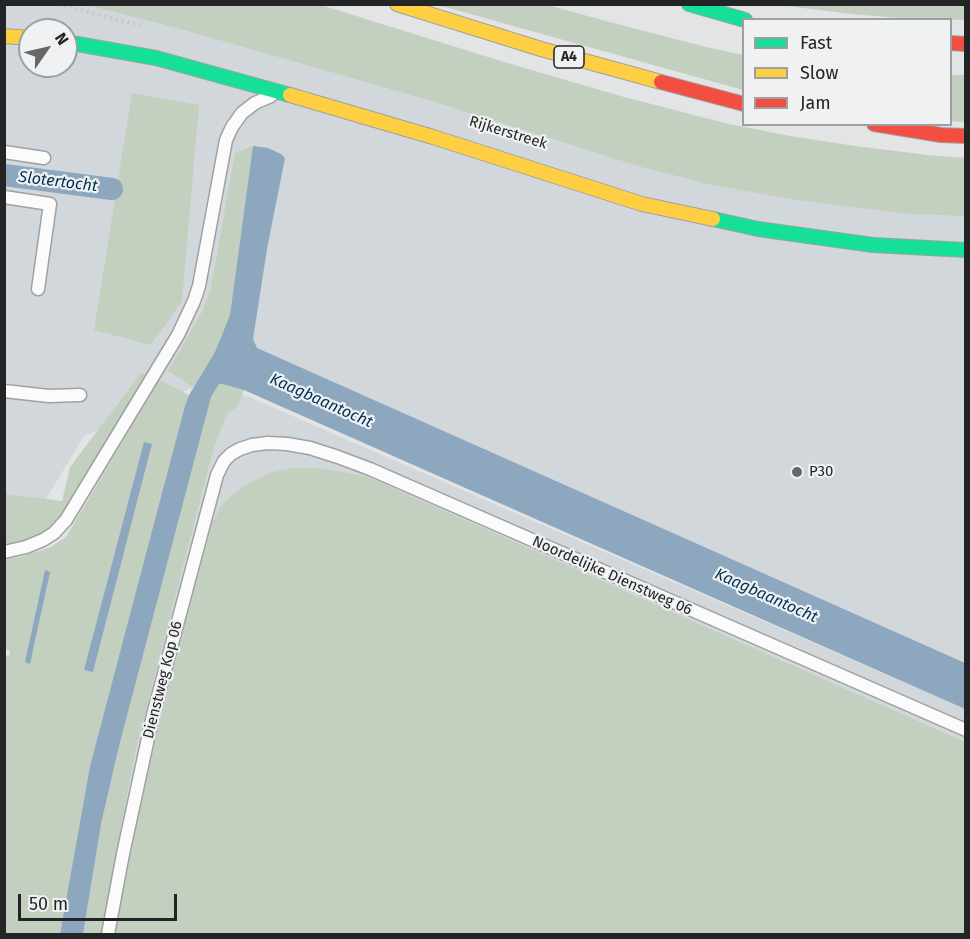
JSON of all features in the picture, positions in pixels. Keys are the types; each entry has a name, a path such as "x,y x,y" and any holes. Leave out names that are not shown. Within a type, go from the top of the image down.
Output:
{"main road":[{"name":"A4","path":"397,4 541,50 742,103"},
{"path":"689,4 742,19"},
{"name":"Rijkerstreek","path":"78,44 156,58 284,93 433,137 642,204 770,231 873,245 966,250"},
{"path":"886,126 941,135 966,136"}],"lane":[{"path":"4,552 43,540 59,529 73,511 178,335 197,294 228,133 236,120 250,107 264,99 284,93"},
{"path":"4,152 44,158"},
{"path":"4,197 50,204 38,289"},
{"path":"4,391 49,396 80,395"},
{"name":"Noordelijke Dienstweg 06","path":"252,445 287,444 310,448 338,457 966,730"},
{"name":"Dienstweg Kop 06","path":"108,934 153,715 217,475 224,461 231,454 252,445"}],"path":[{"path":"58,4 149,28"}],"shaded area":[{"path":"5,5 166,5 965,185 965,670 258,359 210,380 965,709 965,934 65,934 198,385 84,436 43,504 5,499"}],"green space":[{"path":"87,5 321,5 624,97 729,124 855,146 965,158 965,216 910,214 796,200 708,184 638,166 432,101 177,28"},
{"path":"438,5 548,5 742,55 742,90"},
{"path":"779,5 965,5 965,20 851,14"},
{"path":"952,75 965,75 965,122 952,121"},
{"path":"132,93 199,105 182,301 151,345 94,330"},
{"path":"253,146 230,315 215,352 193,387 168,371 203,310 211,287 235,153"},
{"path":"154,372 65,516 29,541 5,548 5,494 62,501 70,467 140,374"},
{"path":"159,380 189,395 90,766 60,934 5,934 4,656 10,654 9,650 5,649 5,559 20,557 51,547 66,537","holes":["152,444 93,671 85,669"]},
{"path":"219,384 244,390 237,407 229,412 214,447 136,748 101,934 83,934 101,824 119,746 211,397"},
{"path":"294,468 332,470 368,477 965,742 965,934 115,934 145,782 212,523 221,506 249,483 273,472"}],"water":[{"name":"Kaagbaantocht","path":"253,146 268,148 285,158 267,249 253,339 257,348 965,663 965,709 244,390 219,384 211,397 119,746 101,824 83,934 60,934 90,766 185,406 189,395 215,352 230,315"},
{"path":"144,442 152,444 93,672 84,670"},
{"path":"45,570 50,572 30,664 25,662"}],"waterway":[{"name":"Slotertocht","path":"4,175 112,189"}],"traffic: fast":[{"path":"689,4 742,19"},
{"path":"78,44 156,58 290,95"},
{"path":"713,219 758,229 873,245 966,250"}],"traffic: slow":[{"path":"397,4 541,49 661,82"},
{"path":"4,36 18,37"},
{"path":"290,95 433,137 642,204 713,219"}],"traffic: jam":[{"path":"952,43 966,44"},
{"path":"661,82 742,103"},
{"path":"886,126 941,135 966,136"}],"place":[{"name":"P30","path":"797,472"}]}
